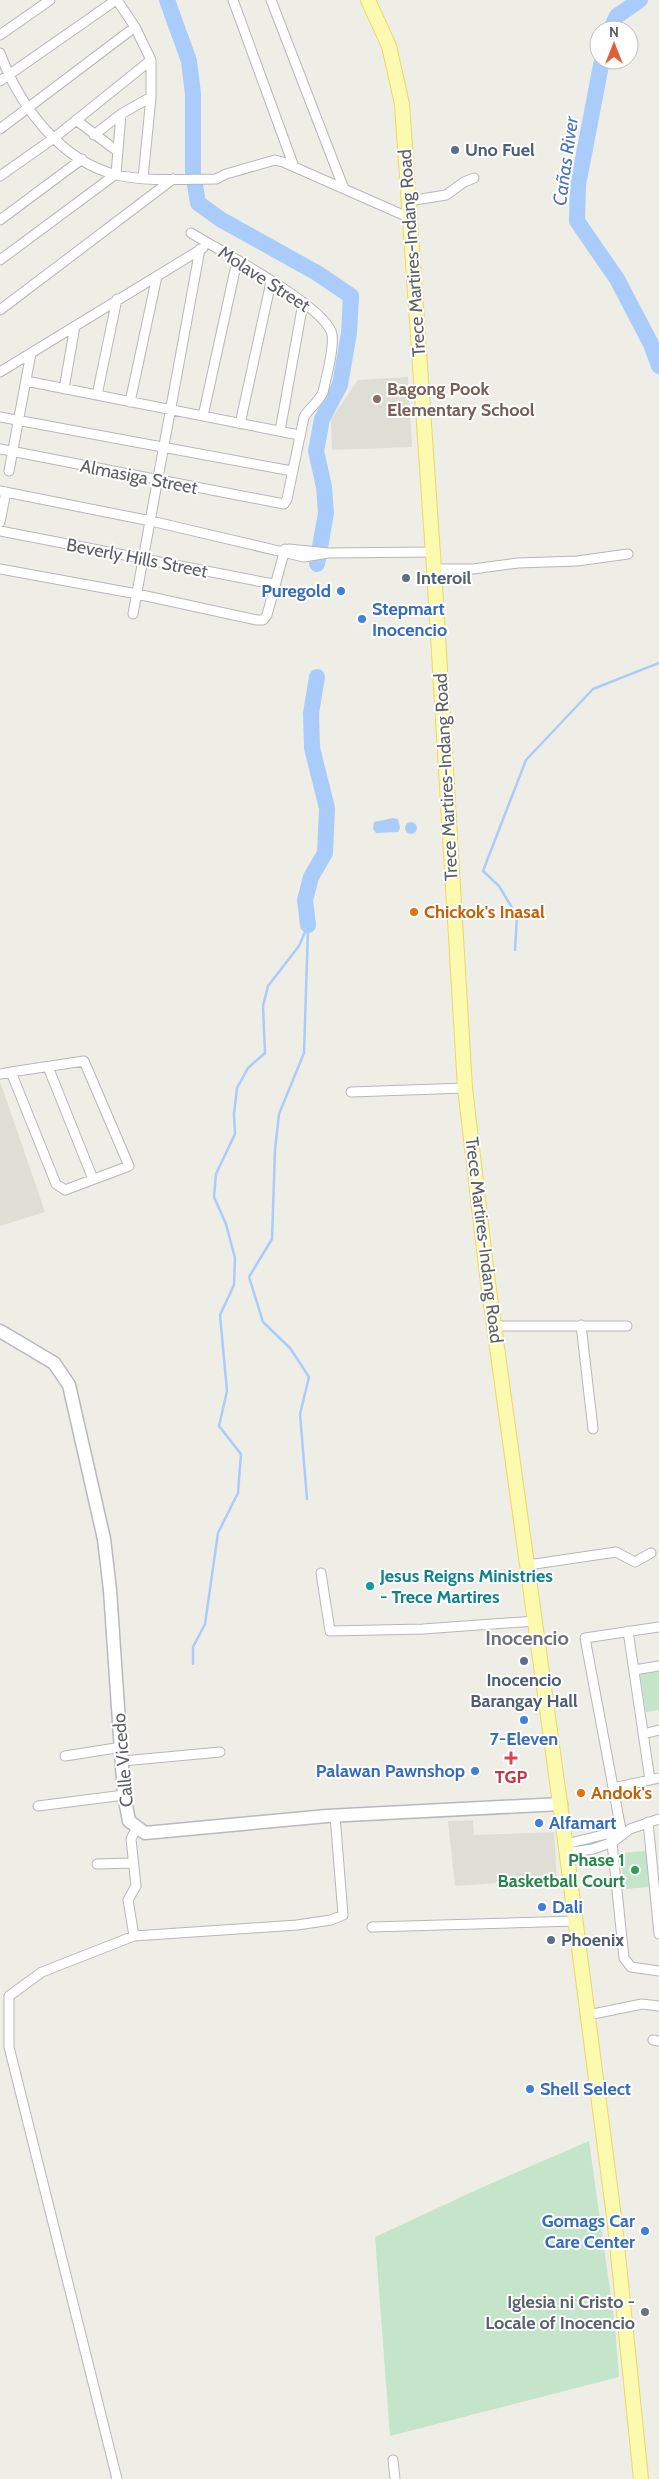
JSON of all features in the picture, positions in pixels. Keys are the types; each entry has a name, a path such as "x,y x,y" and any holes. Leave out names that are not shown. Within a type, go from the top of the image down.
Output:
{"main road":[{"name":"Trece Martires-Indang Road","path":"368,0 389,46 397,74 402,104 433,552 465,1088 494,1326 561,1804 622,2283 641,2479"}],"street":[{"path":"0,35 50,0"},
{"path":"0,81 116,0 135,27 151,60 151,96 143,178"},
{"path":"233,0 294,166"},
{"path":"271,0 344,189"},
{"path":"0,130 135,27"},
{"path":"0,53 8,75 28,109 54,138 82,159 116,174 143,178 216,180 226,174 266,161 283,162 410,218"},
{"path":"0,176 54,138 151,60"},
{"path":"94,135 121,114 151,96"},
{"path":"116,174 121,114"},
{"path":"76,120 117,151"},
{"path":"0,220 82,159"},
{"path":"0,260 116,174"},
{"path":"409,201 446,195 464,182 474,178"},
{"path":"0,310 173,179"},
{"name":"Molave Street","path":"191,233 313,308 331,332 332,341 323,392 320,400 304,418 299,435"},
{"path":"0,372 117,299 200,249 210,245"},
{"path":"133,614 172,410 200,249"},
{"path":"203,416 237,261"},
{"path":"130,402 157,276"},
{"path":"240,424 271,282"},
{"path":"97,395 117,299"},
{"path":"280,431 303,303"},
{"path":"64,389 75,326"},
{"path":"9,471 31,353"},
{"path":"0,417 292,471 299,435 26,382"},
{"name":"Almasiga Street","path":"0,449 278,504 284,504 287,499 292,471"},
{"path":"0,522 3,491 151,521 269,548 317,553 433,552"},
{"name":"Beverly Hills Street","path":"0,531 274,584"},
{"path":"0,569 137,594 263,620 284,550"},
{"path":"434,569 473,569 518,563 568,561 628,554"},
{"path":"0,1074 11,1072 48,1067 84,1061 129,1166 65,1190 56,1184 11,1072"},
{"path":"48,1067 93,1179"},
{"path":"351,1092 465,1088"},
{"path":"581,1325 593,1429"},
{"path":"494,1326 627,1326"},
{"name":"Calle Vicedo","path":"0,1331 54,1363 69,1385 104,1539 110,1590 124,1795 129,1821 145,1833 335,1816 561,1804"},
{"path":"528,1565 616,1552 635,1562 651,1553"},
{"path":"321,1573 330,1630 422,1629 536,1621"},
{"path":"625,1832 613,1788 586,1638 659,1627"},
{"path":"613,1788 654,1779 643,1734 628,1632"},
{"path":"634,1670 659,1666"},
{"path":"643,1734 659,1730"},
{"path":"65,1756 122,1747"},
{"path":"123,1761 220,1752"},
{"path":"38,1806 124,1795"},
{"path":"117,2479 10,2047 9,1996 42,1972 134,1936 297,1925 331,1920 343,1915 335,1816"},
{"path":"566,1849 594,1849 612,1837 659,1819"},
{"path":"648,1822 659,1934"},
{"path":"134,1936 128,1900 136,1886 130,1839 137,1827"},
{"path":"612,1837 624,1958 631,1966 659,1971"},
{"path":"97,1864 132,1863"},
{"path":"372,1928 575,1921"},
{"path":"588,2015 642,2004 659,2006"},
{"path":"393,2460 395,2479"}],"shaded area":[{"name":"Bagong Pook Elementary School","path":"408,377 412,447 332,450 331,419 358,380"},
{"path":"0,1081 45,1212 0,1226"},
{"path":"473,1820 474,1835 554,1832 557,1879 455,1886 448,1821"}],"green space":[{"path":"659,1671 659,1710 646,1712 640,1674"},
{"name":"Phase 1 Basketball Court","path":"646,1851 649,1887 624,1889 621,1853"},
{"path":"589,2141 615,2326 619,2377 390,2436 375,2237 485,2186"}],"water":[{"path":"393,818 398,819 400,828 398,832 376,833 373,829 374,822"},
{"path":"411,822 417,828 411,834 405,828"}],"waterway":[{"path":"167,0 189,61 193,94 193,173 198,203 220,219 317,273 351,296 349,333 340,385 322,419 316,451 324,487 326,513 317,564"},
{"name":"Cañas River","path":"615,20 617,16 640,0"},
{"name":"Cañas River","path":"600,70 578,185 577,221 617,279 651,344 659,366"},
{"path":"515,950 517,916 499,886 483,871 526,760 593,689 659,663"},
{"path":"308,925 305,900 311,877 325,853 327,808 312,748 311,713 317,677"},
{"path":"193,1664 193,1647 205,1624 218,1533 238,1493 241,1454 219,1426 227,1391 220,1315 234,1285 235,1258 226,1224 214,1197 216,1174 235,1134 234,1114 237,1088 248,1068 265,1053 263,1006 268,986 299,946 308,925"},
{"path":"307,1499 300,1414 309,1377 290,1348 263,1322 249,1277 272,1239 275,1150 279,1114 304,1053 308,929"}],"place":[{"name":"Uno Fuel","path":"455,150"},
{"name":"Bagong Pook Elementary School","path":"377,399"},
{"name":"Interoil","path":"406,578"},
{"name":"Puregold","path":"341,591"},
{"name":"Stepmart Inocencio","path":"362,619"},
{"name":"Chickok's Inasal","path":"414,912"},
{"name":"Jesus Reigns Ministries - Trece Martires","path":"370,1586"},
{"name":"Inocencio Barangay Hall","path":"524,1661"},
{"name":"7-Eleven","path":"524,1720"},
{"name":"TGP","path":"511,1758"},
{"name":"Palawan Pawnshop","path":"475,1771"},
{"name":"Andok's","path":"581,1793"},
{"name":"Alfamart","path":"539,1823"},
{"name":"Phase 1 Basketball Court","path":"635,1870"},
{"name":"Dali","path":"542,1907"},
{"name":"Phoenix","path":"551,1940"},
{"name":"Shell Select","path":"530,2089"},
{"name":"Gomags Car Care Center","path":"645,2231"},
{"name":"Iglesia ni Cristo - Locale of Inocencio","path":"645,2312"}],"district":[{"name":"Inocencio","path":"527,1638"}]}
